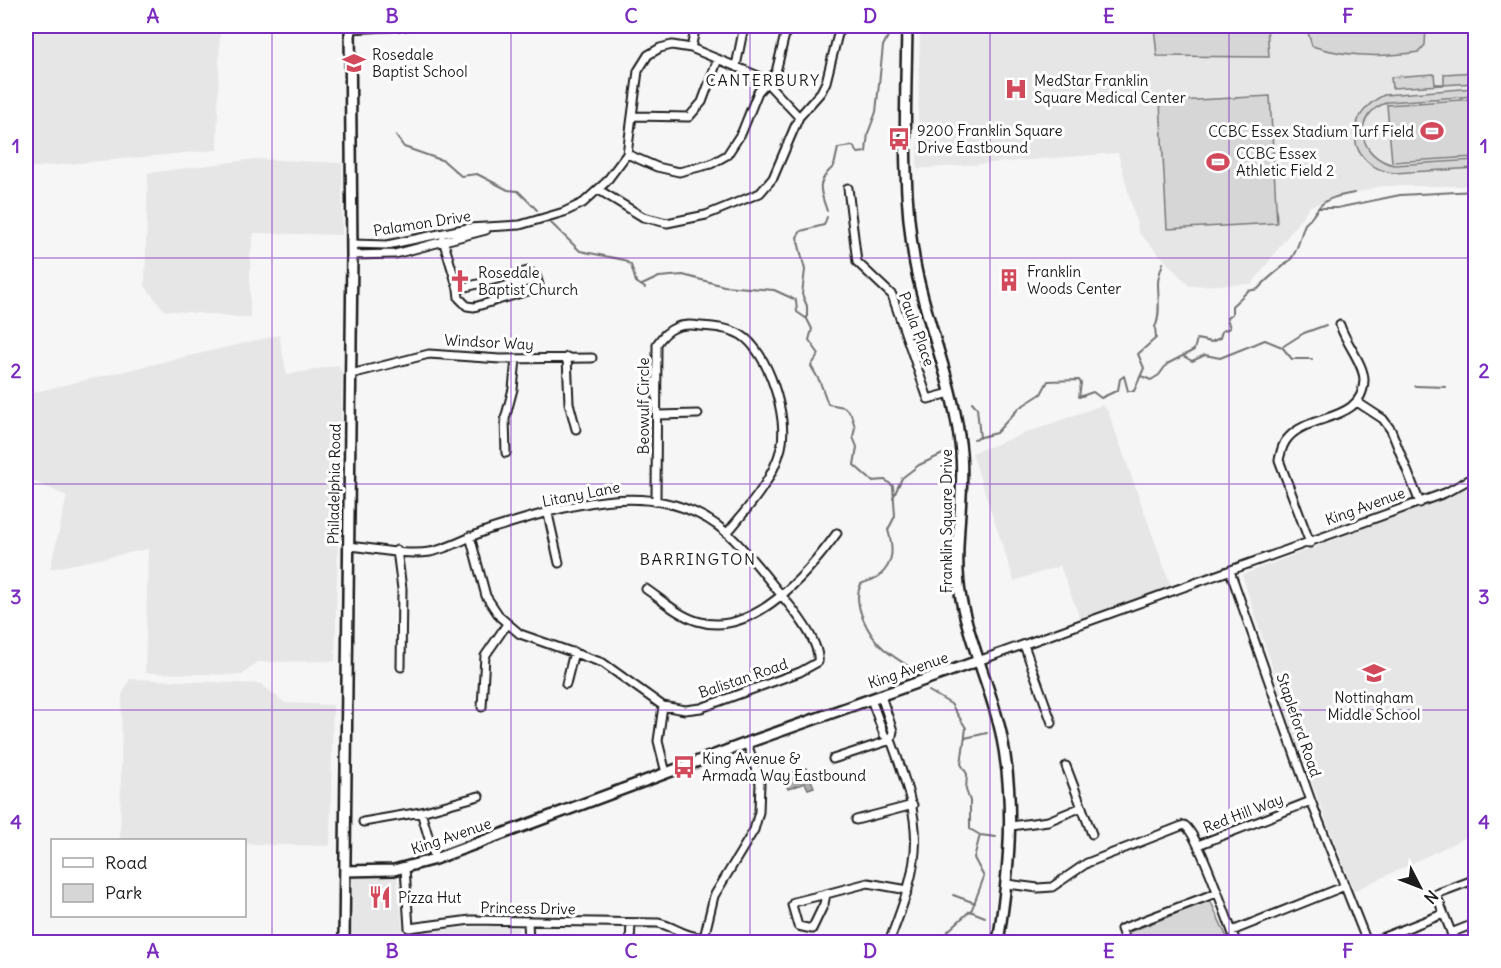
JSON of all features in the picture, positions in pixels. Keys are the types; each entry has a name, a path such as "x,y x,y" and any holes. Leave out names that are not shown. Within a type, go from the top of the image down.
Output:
{"street":[{"path":"350,27 406,26"},
{"path":"691,48 696,26"},
{"path":"736,66 744,26"},
{"path":"627,154 672,171 687,171 720,160 734,147 756,96 768,84 778,67 787,26"},
{"path":"599,190 652,221 675,223 716,211 753,196 770,183 799,117 821,92 826,82 840,26"},
{"name":"Franklin Square Drive","path":"907,26 905,175 909,220 921,292 950,393 960,438 963,471 958,576 966,624 996,714 1005,753 1011,826 1007,884 998,942"},
{"name":"Philadelphia Road","path":"344,942 352,255 350,27"},
{"name":"Palamon Drive","path":"352,244 387,245 442,234 520,225 564,212 583,203 599,190 627,154 638,71 648,55 667,46 691,48 736,66 768,84 799,117"},
{"path":"633,116 688,117 702,102 718,59"},
{"name":"Paula Place","path":"848,188 857,262 892,295 928,399 950,393"},
{"name":"Palamon Drive","path":"352,255 395,254 444,243 497,226"},
{"path":"442,234 461,301 474,307 535,290 539,285 536,274 528,272 458,289"},
{"name":"Beowulf Circle","path":"656,499 657,344 670,330 688,324 723,328 741,335 759,353 779,405 783,432 782,446 764,484 727,533"},
{"path":"1310,543 1280,460 1288,437 1300,429 1346,411 1357,402 1364,380 1362,369 1346,343 1340,325"},
{"name":"Windsor Way","path":"351,374 429,354 516,359 592,358"},
{"path":"567,357 569,403 576,429"},
{"path":"506,453 505,419 513,389 516,359"},
{"path":"1357,402 1383,419 1391,430 1420,502"},
{"path":"657,415 698,414"},
{"name":"King Avenue","path":"345,871 405,868 435,860 747,743 1310,543 1454,489 1476,476"},
{"name":"Litany Lane","path":"348,546 433,552 470,536 548,513 615,498 656,499 698,514 727,533 782,596 811,637 817,649 818,662"},
{"path":"548,513 559,563"},
{"path":"646,589 683,615 707,623 727,622 745,616 782,596 814,564 837,533"},
{"path":"470,536 486,596 507,624 533,640 574,652 611,667 663,706 658,741 666,773"},
{"path":"397,550 402,589 401,667"},
{"name":"Stapleford Road","path":"1230,571 1311,801 1369,942"},
{"path":"482,708 485,656 507,624"},
{"path":"1024,645 1052,723"},
{"path":"566,684 574,652"},
{"name":"Balistan Road","path":"663,706 685,710 701,708 800,672 818,662"},
{"path":"881,696 894,731 891,740"},
{"path":"871,699 884,735 891,740 913,805 917,843 908,890 889,942"},
{"path":"833,759 891,740"},
{"path":"703,940 714,896 754,830 759,812 760,783 747,743"},
{"path":"1066,766 1092,834"},
{"path":"363,822 421,812 479,796"},
{"name":"Red Hill Way","path":"1236,942 1198,845 1311,801"},
{"path":"856,820 913,805"},
{"path":"1011,826 1048,821 1082,807"},
{"path":"421,812 435,860"},
{"path":"1007,884 1038,888 1052,887 1087,863 1181,825 1190,829 1198,845"},
{"name":"Princess Drive","path":"405,868 409,928 471,920 631,923 666,925 703,940"},
{"path":"1455,942 1436,894 1476,879"},
{"path":"826,894 825,904 812,929 798,926 792,905 826,894 868,883 908,890"},
{"path":"1232,931 1345,886"},
{"path":"1126,942 1121,929 1216,893"},
{"path":"1369,942 1443,914"},
{"path":"528,921 529,942"},
{"path":"630,942 631,923"},
{"path":"1451,933 1476,923"}],"shaded area":[{"path":"26,26 220,26 217,150 26,168"},
{"path":"920,26 1475,26 1475,186 1381,186 1310,206 1252,284 1189,286 1139,233 1118,153 917,169"},
{"path":"255,159 342,163 342,235 254,233 250,257 250,318 164,310 145,286 148,173"},
{"path":"279,335 287,375 338,365 342,372 335,661 258,662 242,675 145,673 148,549 50,569 67,496 26,478 26,394"},
{"path":"1102,405 1108,411 1171,586 1080,618 1060,566 1014,581 972,453"},
{"name":"Nottingham Middle School","path":"1475,485 1475,833 1354,891 1303,761 1242,575"},
{"path":"130,679 261,684 285,703 333,705 330,846 246,844 246,839 120,839 122,695"},
{"path":"806,768 814,787 808,789 805,783 788,789 783,776"},
{"path":"397,877 403,933 496,926 518,928 517,942 352,942 353,878"}],"green space":[{"path":"1154,26 1267,26 1269,57 1157,56"},
{"path":"1306,26 1426,26 1425,45 1419,52 1406,54 1365,55 1325,50 1312,46"},
{"path":"1475,72 1475,83 1392,88 1391,77 1434,74 1435,84 1444,84 1444,74"},
{"path":"1475,88 1475,96 1388,102 1376,108 1368,116 1363,135 1366,145 1373,154 1382,161 1394,165 1475,160 1475,168 1394,173 1366,161 1359,151 1355,139 1356,127 1361,115 1370,104 1384,95"},
{"name":"CCBC Essex Athletic Field 2","path":"1270,96 1277,223 1167,229 1160,102"},
{"name":"CCBC Essex Stadium Turf Field","path":"1475,99 1475,157 1392,162 1387,105"},
{"path":"1210,900 1229,942 1131,942 1129,932"}],"waterway":[{"path":"827,211 821,187 824,177 834,166 838,148 853,146 858,153 866,152 868,133 876,112 883,46 889,34"},
{"path":"396,136 404,147 444,161 461,176 477,174 508,190 518,191 537,210"},
{"path":"1318,208 1337,208 1400,195 1476,191"},
{"path":"1141,376 1151,380 1159,375 1167,364 1194,350 1197,339 1211,342 1220,338 1222,331 1230,328 1227,318 1232,314 1232,306 1248,291 1258,289 1290,260 1305,224 1321,205 1332,198 1354,193"},
{"path":"807,319 807,306 802,294 805,270 797,237 801,231 824,225 827,217"},
{"path":"551,223 580,251 624,260 631,265 636,282 645,288"},
{"path":"974,439 996,433 1019,408 1041,394 1048,381 1079,380 1081,383 1079,397 1093,392 1101,398 1118,390 1120,379 1124,376 1128,391 1134,391 1144,368 1138,354 1156,338 1155,327 1159,312 1158,281 1163,263"},
{"path":"642,285 659,277 683,275 724,286 774,290 796,300 797,312 807,319 812,329 809,340 819,354 811,366 828,404 844,407 851,414 855,427 853,437 857,447 854,465 872,481 885,480 893,486 895,516 888,530 892,549 890,560 879,576 861,584 858,601 867,628 878,643 912,669"},
{"path":"1282,347 1304,333 1326,325"},
{"path":"1183,356 1192,361 1205,355 1220,358 1265,340 1282,347 1292,359 1312,359"},
{"path":"1415,386 1446,387"},
{"path":"972,402 977,408 980,438"},
{"path":"893,498 902,478 919,465 945,453"},
{"path":"929,691 951,704 966,728 961,764 967,774 966,790 970,801 970,829 980,835 996,837"},
{"path":"965,738 987,733"},
{"path":"946,942 948,931 972,909 984,877 974,858 980,835"},
{"path":"953,895 975,903"},
{"path":"970,911 985,917"}],"place":[{"name":"Rosedale Baptist School","path":"354,63"},
{"name":"MedStar Franklin Square Medical Center","path":"1016,89"},
{"name":"CCBC Essex Stadium Turf Field","path":"1432,131"},
{"name":"9200 Franklin Square Drive Eastbound","path":"899,139"},
{"name":"CCBC Essex Athletic Field 2","path":"1218,162"},
{"name":"Franklin Woods Center","path":"1009,280"},
{"name":"Rosedale Baptist Church","path":"460,281"},
{"name":"Nottingham Middle School","path":"1374,673"},
{"name":"King Avenue & Armada Way Eastbound","path":"684,767"},
{"name":"Pizza Hut","path":"380,897"}],"district":[{"name":"CANTERBURY","path":"763,80"},
{"name":"BARRINGTON","path":"698,559"}]}
